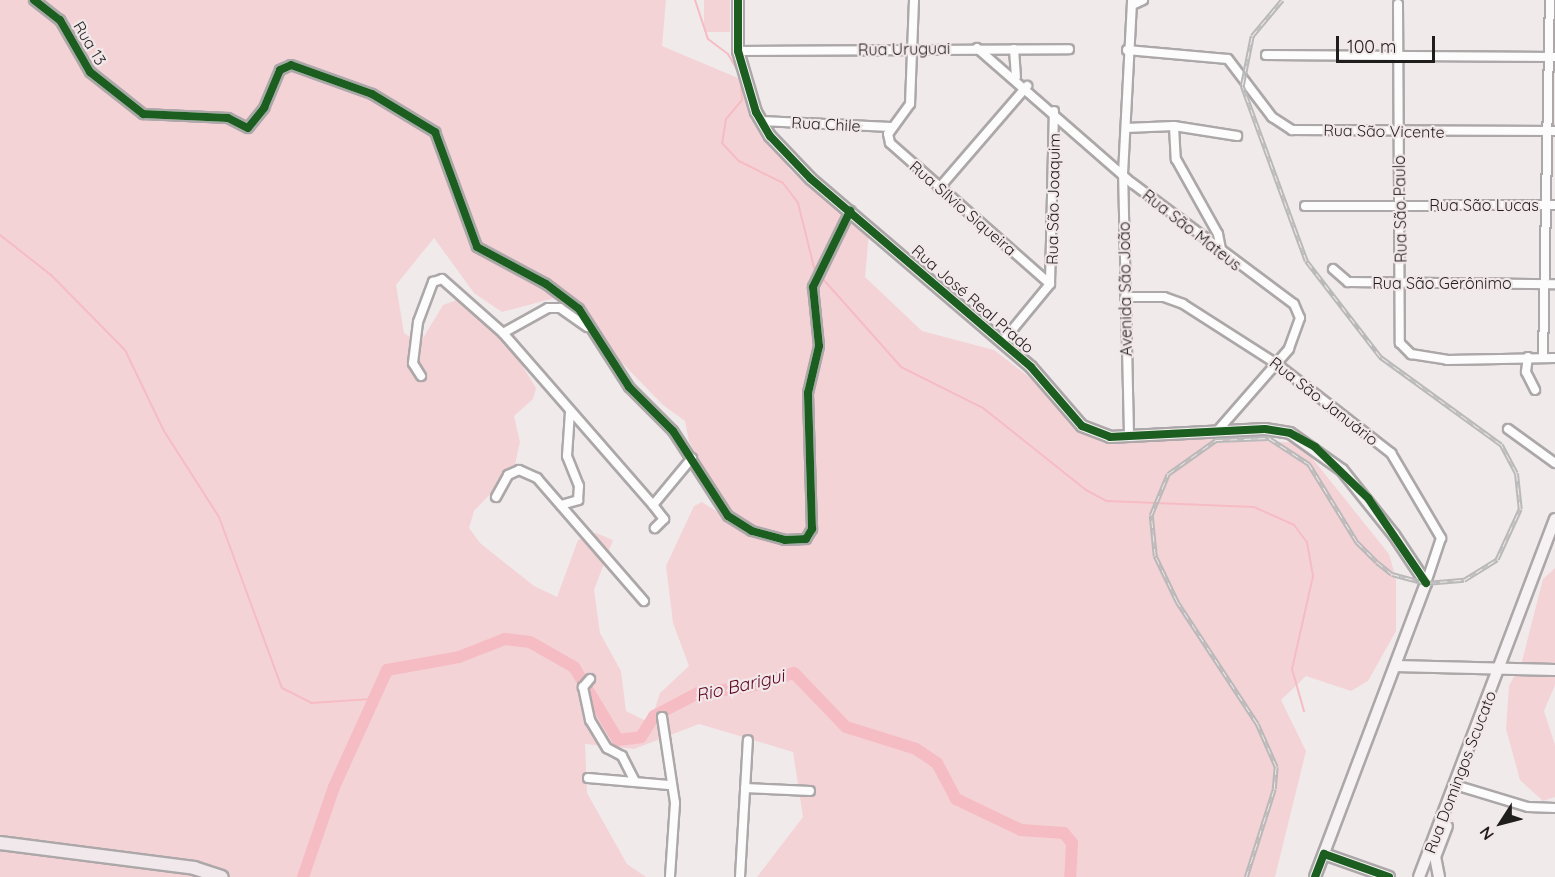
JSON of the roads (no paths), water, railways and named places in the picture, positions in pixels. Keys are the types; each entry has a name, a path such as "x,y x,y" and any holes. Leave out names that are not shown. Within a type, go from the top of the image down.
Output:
{"main road":[{"path":"0,843 194,868 222,877"}],"street":[{"name":"Rua 13","path":"34,0 60,20 90,72 143,114 180,120 228,118 248,128 256,122 280,70 291,65 372,94 427,127 439,141 477,247 546,284 579,309 593,332"},
{"name":"Rua José Real Prado","path":"738,0 738,51 762,122 811,178 1003,341 1082,426 1110,437 1218,430 1265,429 1290,433 1315,447 1368,498 1426,584"},
{"path":"891,128 910,104 910,48 914,0"},
{"path":"1132,2 1143,0"},
{"path":"1543,358 1545,283 1552,205 1550,0"},
{"name":"Avenida São João","path":"1129,434 1123,174 1127,50 1132,2"},
{"name":"Rua São Paulo","path":"1398,4 1401,55 1398,132 1400,343 1411,354 1447,360 1528,357"},
{"name":"Rua Uruguai","path":"738,51 910,48 1069,49"},
{"name":"Rua São Mateus","path":"977,48 1027,86 1123,174 1222,255 1294,304 1299,327 1277,364 1218,430"},
{"path":"1014,49 1016,77"},
{"name":"Rua São Vicente","path":"1127,50 1221,56 1242,71 1255,98 1292,130 1551,131"},
{"path":"1266,55 1552,57"},
{"path":"939,188 1027,86"},
{"name":"Rua São Joaquim","path":"1003,341 1050,284 1054,111"},
{"name":"Rua Chile","path":"762,122 891,128"},
{"path":"1126,128 1174,126 1237,136"},
{"path":"1174,126 1176,159 1218,234 1222,255"},
{"name":"Rua Sílvio Siqueira","path":"891,128 890,143 1050,284"},
{"name":"Rua São Lucas","path":"1305,206 1552,205"},
{"path":"503,333 548,308 560,308 593,332 651,415 672,431 692,458 728,516 752,531 785,540 806,538 812,529 808,393 819,346 813,287 850,211"},
{"name":"Rua São Gerônimo","path":"1333,269 1348,282 1555,284"},
{"path":"422,376 413,363 413,350 434,282 442,279 463,293 503,333 653,505 664,519 655,528"},
{"name":"Rua São Januário","path":"1125,297 1164,297 1183,304 1277,364 1391,453 1441,538 1426,584"},
{"path":"1535,390 1526,372 1528,357 1555,358"},
{"path":"561,505 578,500 579,486 567,456 570,412"},
{"path":"1508,429 1555,463"},
{"path":"653,505 692,458"},
{"path":"496,497 508,475 519,470 537,478 644,601"},
{"name":"Rua Domingos Scucato","path":"1419,877 1458,786 1555,519"},
{"path":"1315,877 1426,584"},
{"path":"1395,666 1555,670"},
{"path":"590,678 583,687 590,720 607,748 622,756 635,782"},
{"path":"662,717 669,785 675,803 670,877"},
{"path":"740,877 748,740"},
{"path":"588,778 669,785"},
{"path":"1458,786 1528,807 1555,808"},
{"name":"Rua Domingos Scucato","path":"1439,877 1435,857 1458,786"},
{"path":"745,788 810,791"},
{"path":"1324,854 1389,877"}],"waterway":[{"path":"695,0 708,39 728,54 740,75 742,100 726,119 722,143 739,161 783,183 798,203 816,275"},
{"path":"0,235 51,275 125,350 164,431 219,517 282,688 311,703 371,699"},
{"path":"823,279 901,367 983,408 1086,490 1107,501 1254,507 1294,525 1307,542 1313,576 1292,669 1304,711"},
{"name":"Rio Barigui","path":"303,877 334,787 387,670 459,657 505,639 530,642 574,667 618,740 641,737 654,716 698,693 748,687 794,673 846,727 916,749 937,763 956,799 1021,830 1064,833 1072,843 1070,877"}],"railway":[{"path":"1246,877 1274,789 1276,767 1257,724 1177,602 1155,556 1151,515 1168,474 1216,440 1269,438 1309,464 1357,542 1377,562 1392,574 1426,583 1464,580 1497,559 1520,509 1516,473 1501,445 1380,357 1306,261 1242,86 1252,36 1282,0"}]}
